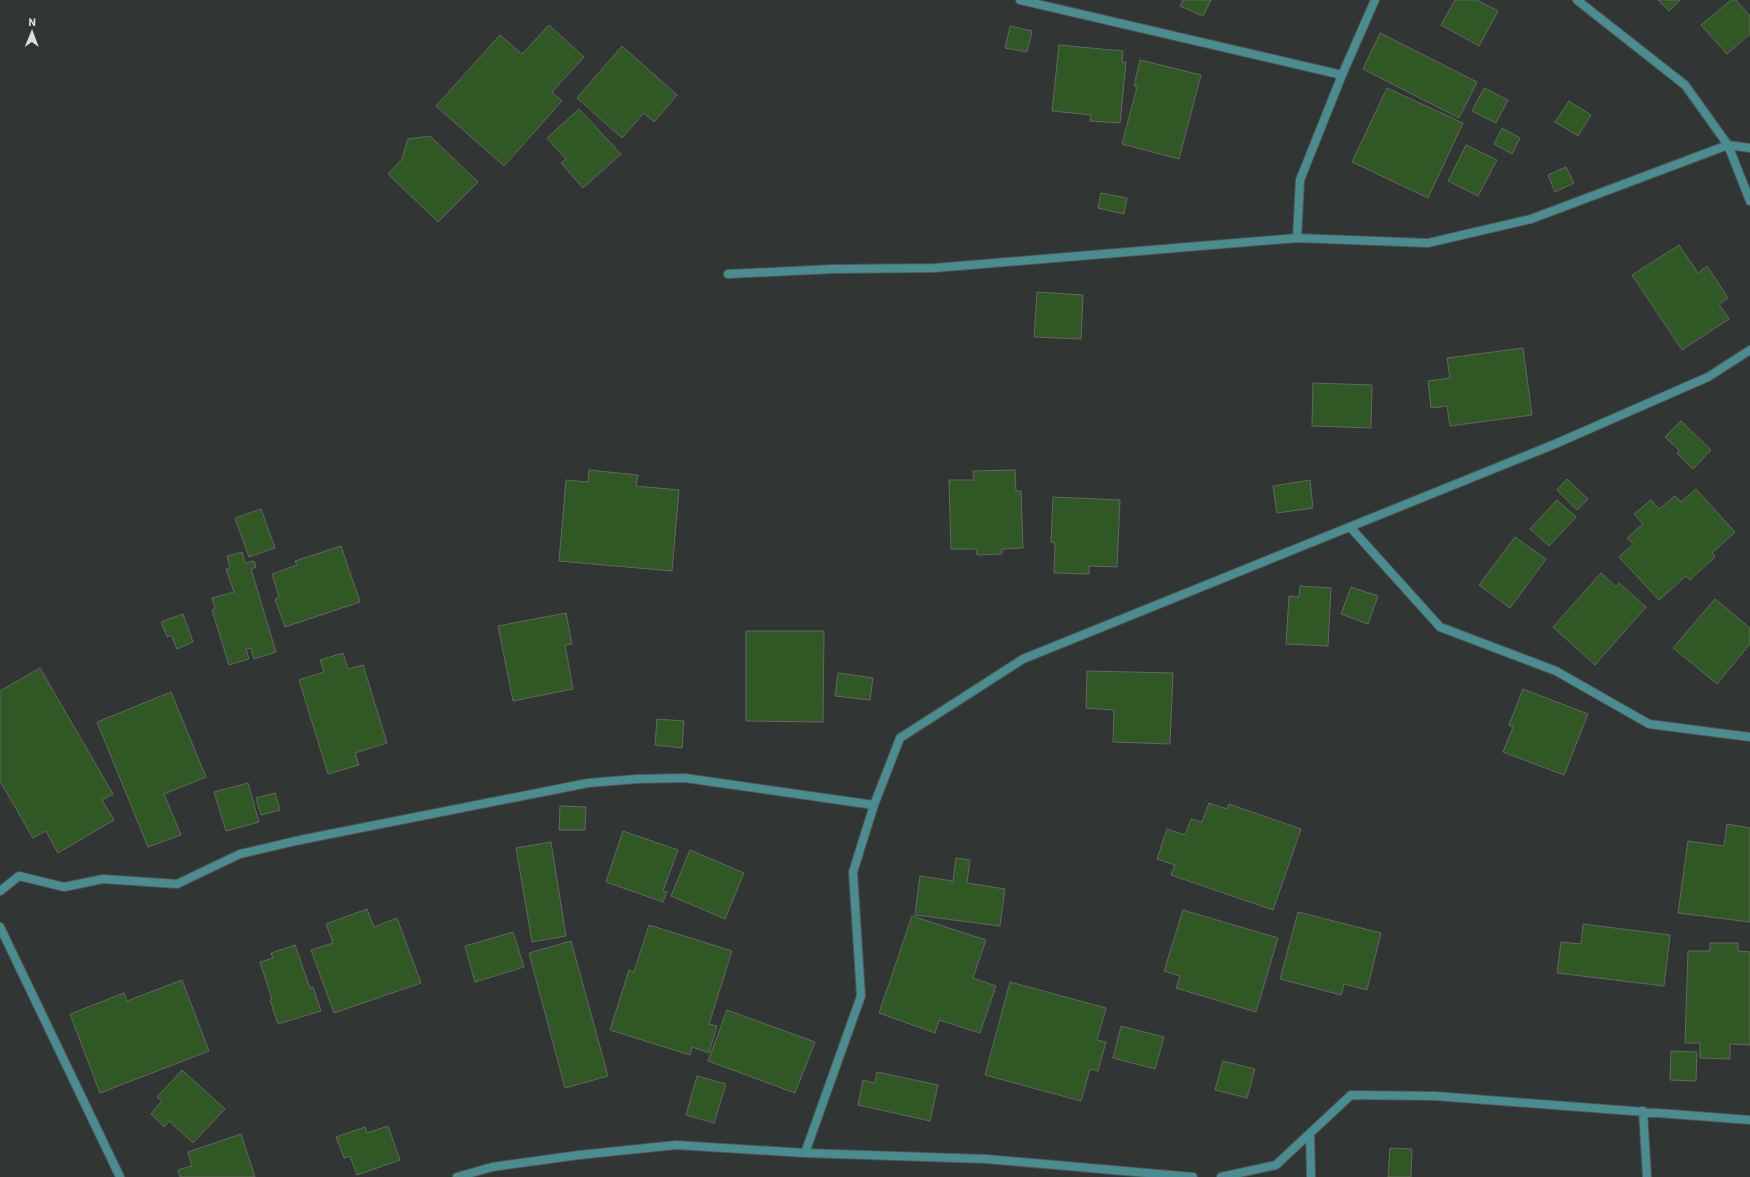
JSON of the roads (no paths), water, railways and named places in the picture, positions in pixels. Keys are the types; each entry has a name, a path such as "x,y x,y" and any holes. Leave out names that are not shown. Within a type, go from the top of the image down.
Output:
{"street":[{"path":"1020,0 1342,75"},
{"path":"1297,238 1300,180 1342,75 1375,0"},
{"path":"1577,0 1685,85 1728,145 1750,201"},
{"path":"728,274 833,269 934,268 1297,238 1428,243 1531,219 1728,145 1750,148"},
{"path":"805,1153 861,996 853,872 874,805 900,738 1023,659 1555,444 1708,376 1750,350"},
{"path":"1350,527 1440,627 1556,671 1649,724 1750,737"},
{"path":"0,891 19,876 64,887 103,879 177,884 240,854 595,782 685,778 874,805"},
{"path":"0,927 120,1177"},
{"path":"1221,1177 1276,1165 1351,1095 1434,1096 1643,1111 1741,1121 1750,1120"},
{"path":"1643,1111 1647,1177"},
{"path":"1310,1133 1311,1177"},
{"path":"458,1177 492,1167 578,1155 676,1145 805,1153 986,1159 1193,1177"}]}
